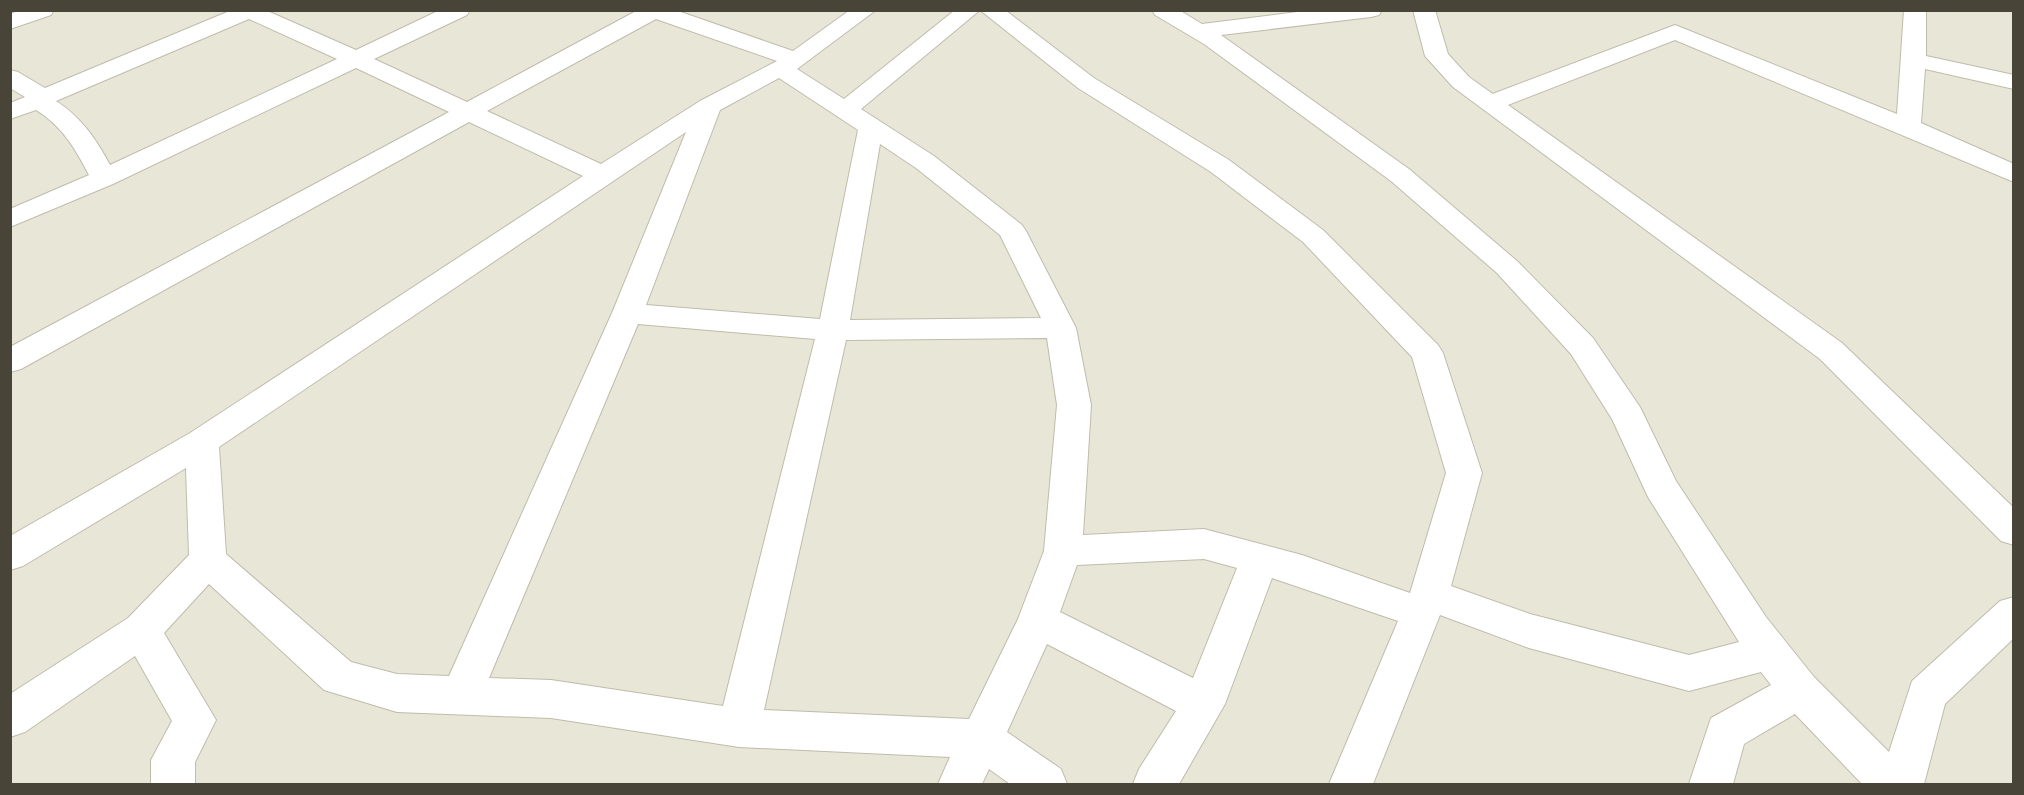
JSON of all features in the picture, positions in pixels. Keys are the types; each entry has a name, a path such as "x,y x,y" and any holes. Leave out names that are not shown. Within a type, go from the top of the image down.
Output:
{"street":[{"path":"10,22 44,10"},
{"path":"10,219 104,178 459,10"},
{"path":"10,555 202,442 602,175 709,106 789,65 865,10"},
{"path":"739,729 833,330 858,118 969,10"},
{"path":"991,10 1086,83 1220,166 1313,236 1427,353 1464,473 1425,604 1351,784"},
{"path":"1163,10 1199,31 1400,175 1507,267 1582,346 1628,416 1662,487 1752,629 1799,690 1891,784"},
{"path":"1199,31 1302,15 1371,10"},
{"path":"1908,127 1914,60 1915,10"},
{"path":"10,112 249,11 602,175"},
{"path":"10,361 655,11 789,65 858,118 925,162 1011,231 1061,328 1074,405 1063,551 1038,620 960,784"},
{"path":"1430,12 1437,56 1461,82 1830,351 2013,531"},
{"path":"1491,103 1675,32 1908,127 2013,174"},
{"path":"1914,60 2013,82"},
{"path":"10,77 69,120 80,134 104,178"},
{"path":"461,696 627,313 709,106"},
{"path":"627,313 833,330 1061,328"},
{"path":"202,442 208,560 339,677 397,693 551,699 739,729 982,739 1045,784"},
{"path":"1063,551 1204,544 1689,673 1771,652"},
{"path":"1155,784 1204,704 1260,559"},
{"path":"10,718 142,630 208,560"},
{"path":"1902,784 1927,694 2013,613"},
{"path":"1038,620 1204,704"},
{"path":"142,630 169,680 195,720 173,760 173,784"},
{"path":"1711,784 1726,732 1799,690"}],"shaded area":[{"path":"11,11 2013,11 2013,784 11,784"}]}
